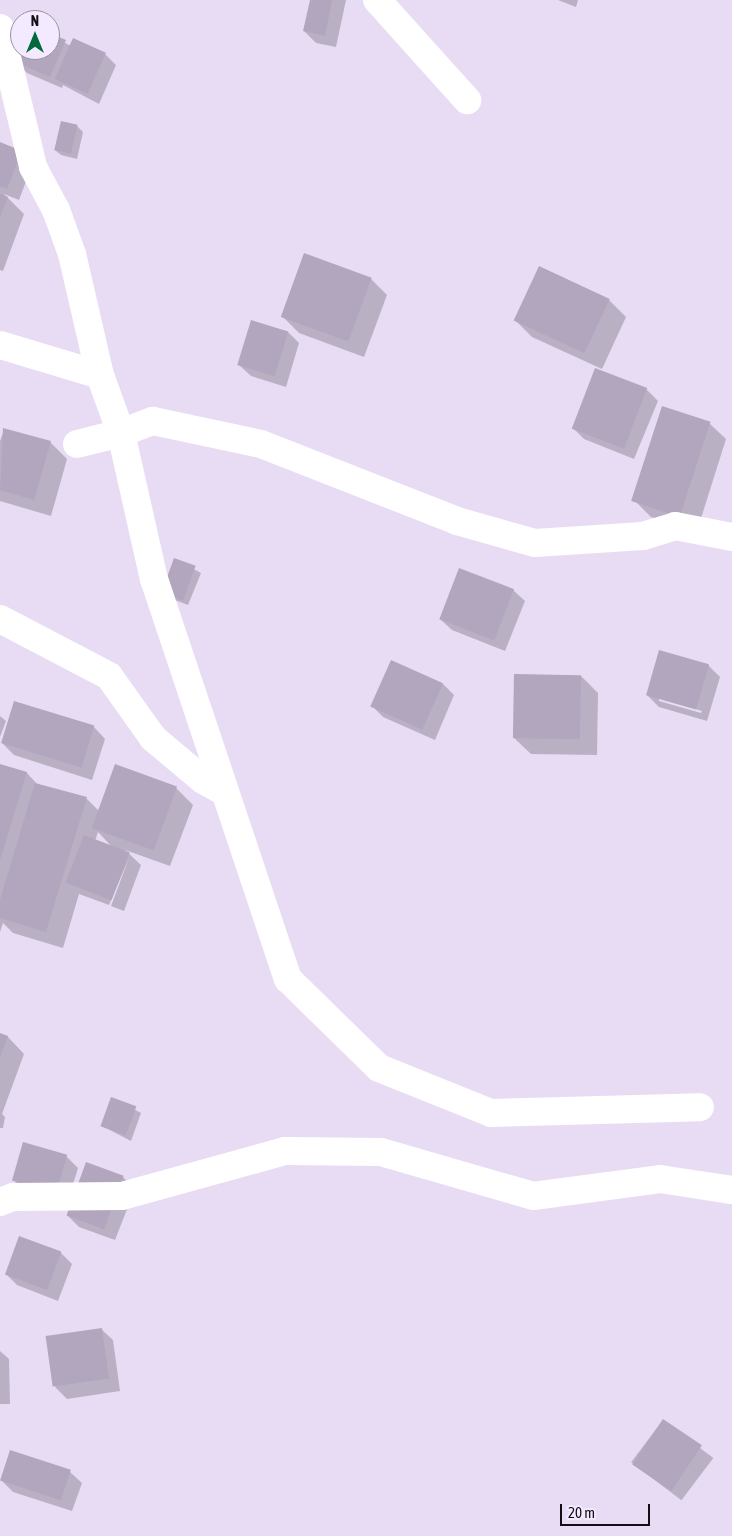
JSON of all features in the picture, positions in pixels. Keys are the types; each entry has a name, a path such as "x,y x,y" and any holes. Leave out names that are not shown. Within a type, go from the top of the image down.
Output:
{"street":[{"path":"377,0 467,100"},
{"path":"0,28 33,167 56,210 72,254 100,375 121,433 154,579 288,979 379,1068 491,1113 700,1107"},
{"path":"0,345 100,375"},
{"path":"77,444 121,433 153,420 261,444 457,521 535,543 643,536 675,526 732,536"},
{"path":"0,618 109,676 153,738 203,780 225,792"},
{"path":"0,1202 13,1198 122,1196 285,1151 380,1152 533,1196 660,1179 732,1190"}],"building":[{"path":"310,0 332,0 325,36 303,31"},
{"path":"60,37 66,40 60,54"},
{"path":"73,38 106,53 88,94 55,79"},
{"path":"14,60 57,60 50,77"},
{"path":"61,121 78,125 71,154 54,150"},
{"path":"0,142 22,151 7,189 0,186"},
{"path":"0,194 8,197 0,217"},
{"path":"304,253 372,278 348,342 281,317"},
{"path":"539,266 610,299 584,353 514,320"},
{"path":"251,320 288,331 275,376 237,365"},
{"path":"595,368 647,388 624,449 572,429"},
{"path":"662,406 711,422 680,517 631,501"},
{"path":"3,428 51,441 34,500 0,490"},
{"path":"174,558 196,566 183,601 161,593"},
{"path":"459,568 514,589 494,640 439,619"},
{"path":"659,650 709,664 696,710 646,695"},
{"path":"391,660 443,683 422,730 370,707"},
{"path":"514,674 581,675 580,739 513,738"},
{"path":"14,701 94,726 81,768 1,743"},
{"path":"0,764 27,772 0,860"},
{"path":"115,764 177,787 154,850 92,828"},
{"path":"35,783 87,797 46,932 0,918 0,900"},
{"path":"84,835 130,853 111,900 66,883"},
{"path":"0,1033 8,1036 0,1057"},
{"path":"111,1097 136,1106 126,1135 100,1126"},
{"path":"23,1142 67,1155 56,1193 12,1180"},
{"path":"86,1162 124,1176 104,1229 67,1216"},
{"path":"19,1236 61,1251 47,1290 5,1275"},
{"path":"102,1328 109,1379 53,1386 46,1336"},
{"path":"663,1419 702,1445 671,1491 632,1465"},
{"path":"10,1450 71,1470 61,1500 0,1480"}]}
